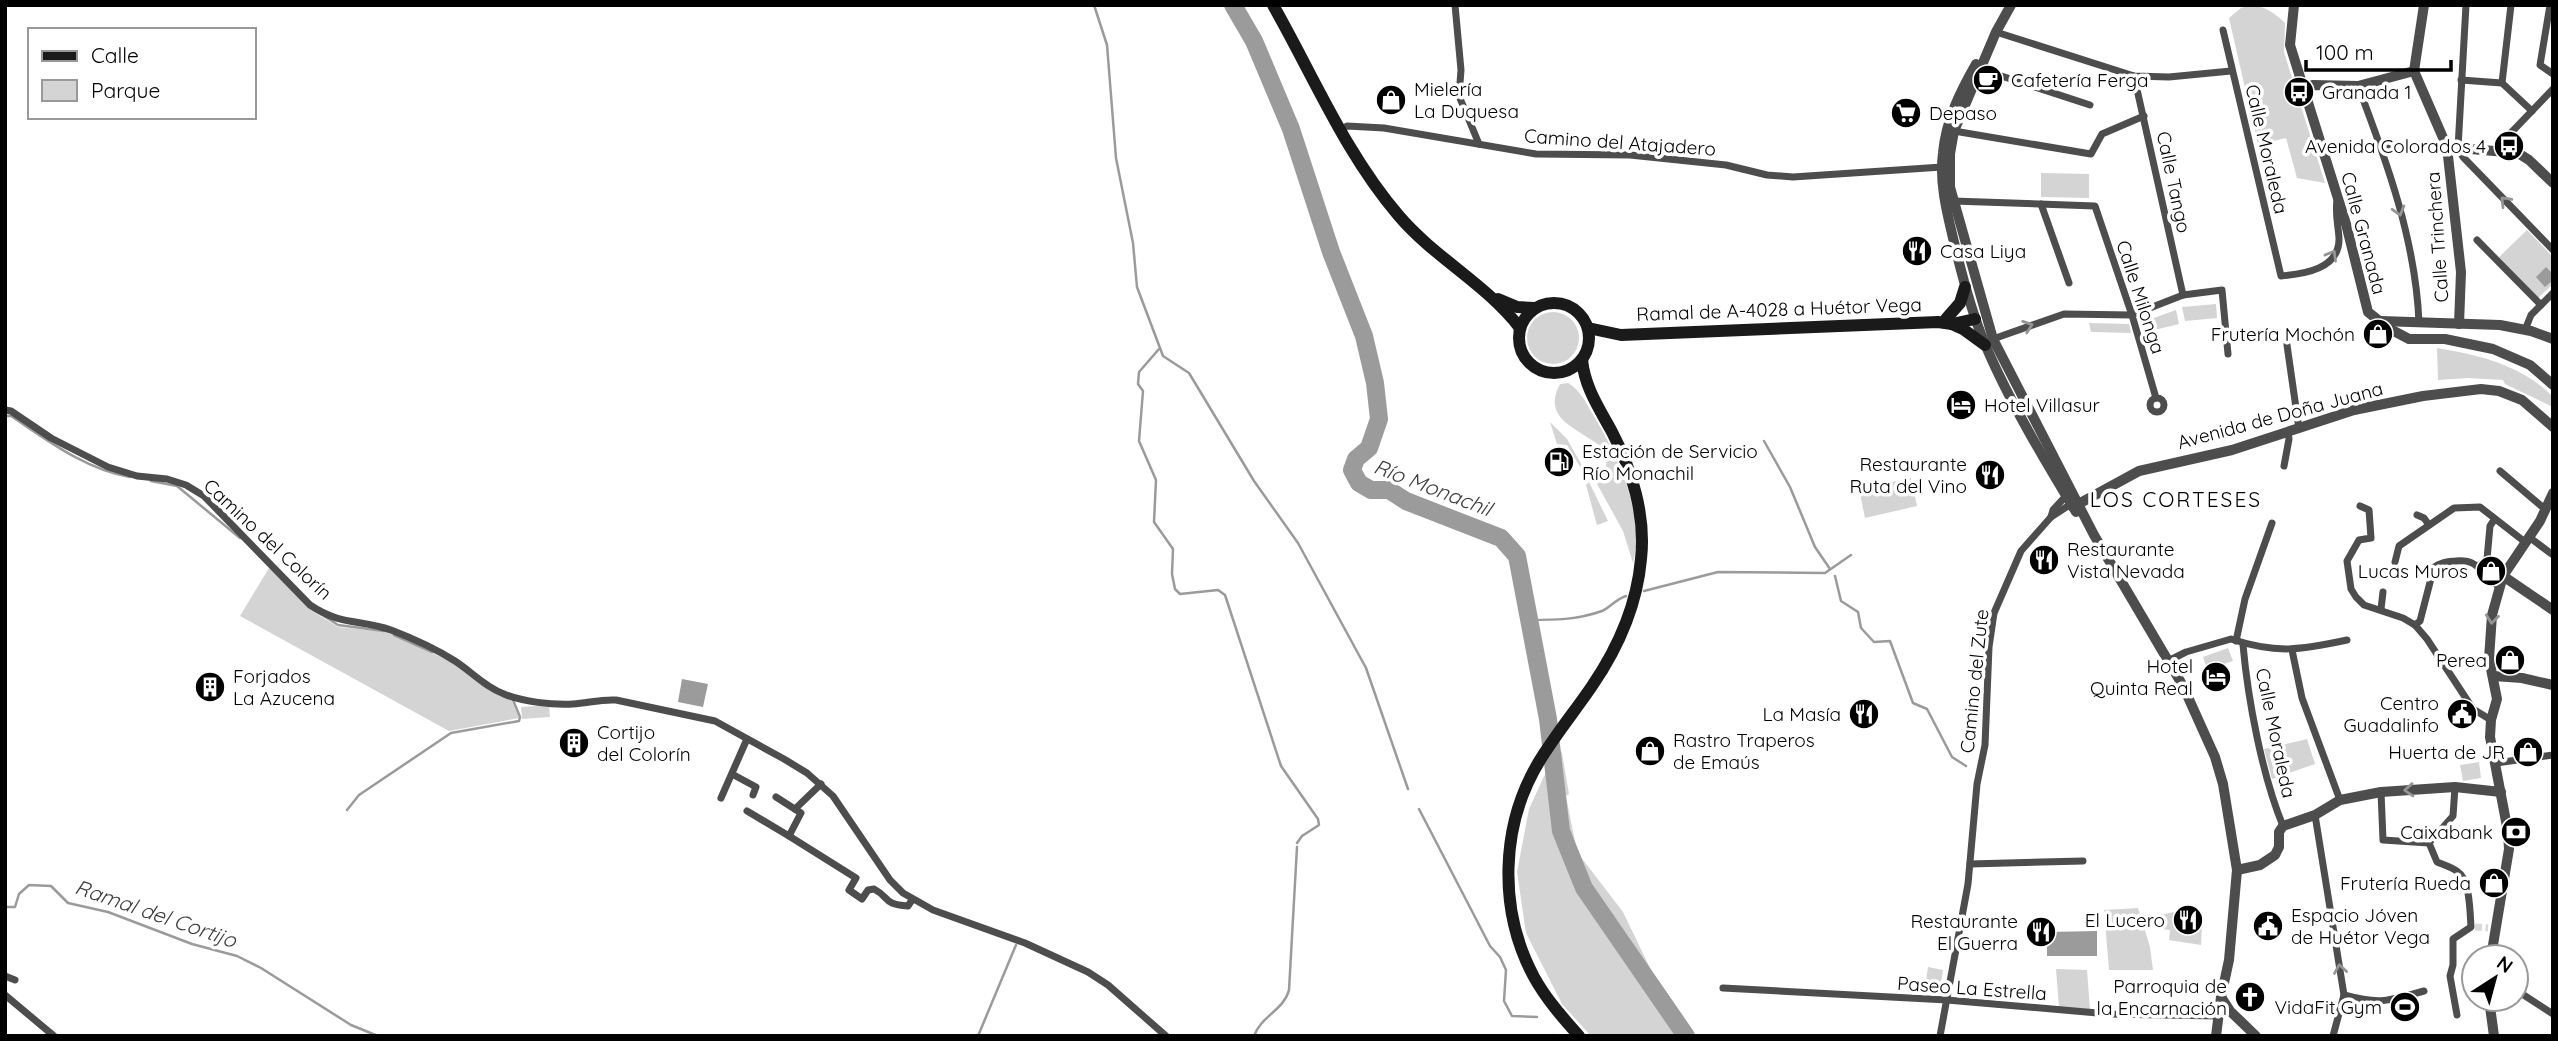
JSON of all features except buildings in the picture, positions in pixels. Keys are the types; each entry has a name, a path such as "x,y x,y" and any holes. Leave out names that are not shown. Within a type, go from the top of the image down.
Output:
{"main road":[{"path":"1273,5 1366,176 1400,218 1438,255 1494,297 1520,328"},
{"path":"1965,287 1960,303 1945,322 1989,342"},
{"path":"1494,297 1517,307 1535,308"},
{"path":"1547,303 1560,303 1572,308 1582,317 1588,328 1589,344 1574,368 1550,374 1531,366 1520,349 1520,328 1535,308 1547,303"},
{"name":"Ramal de A-4028 a Huétor Vega","path":"1589,344 1621,335 1975,319"},
{"name":"Ramal de A-4028 a Huétor Vega","path":"1588,328 1621,335"},
{"path":"1582,359 1592,399"},
{"path":"1564,372 1576,380 1592,399 1613,433 1636,491 1642,523 1641,559 1633,604 1612,653 1592,687 1558,731 1523,793 1514,822 1509,853 1508,883 1520,947 1535,978 1557,1012 1579,1036"}],"street":[{"path":"1455,5 1461,70 1459,96 1479,145"},
{"path":"1954,131 1996,32 2011,5"},
{"name":"Calle Granada","path":"2294,5 2290,45 2347,223 2367,309 2378,321 2409,338 2445,339 2493,349 2530,365 2553,386"},
{"path":"2305,88 2313,85 2358,86 2414,71 2424,5"},
{"path":"2453,148 2466,5"},
{"path":"2502,83 2511,5"},
{"path":"2550,5 2540,65 2553,74"},
{"name":"Calle Moraleda","path":"2223,30 2281,276 2302,274 2326,265 2335,256 2339,241 2335,215 2337,198"},
{"path":"1996,32 2134,76 2169,77 2231,71"},
{"path":"1996,32 1987,42 1958,96 1947,129 1942,167 1944,194 1975,319 2084,525 2094,535 2170,660 2215,757 2223,784 2237,870 2229,960 2216,1036"},
{"path":"1980,69 2090,105"},
{"name":"Calle Trinchera","path":"2414,71 2453,148 2461,272 2459,324"},
{"name":"Calle Tango","path":"2134,76 2183,295"},
{"path":"2461,80 2502,83 2532,111"},
{"path":"2358,86 2380,145 2418,286 2419,324"},
{"path":"2502,152 2505,139 2553,89"},
{"path":"1958,96 1949,172 1989,342"},
{"path":"1954,131 2091,154 2102,134 2144,116"},
{"name":"Camino del Atajadero","path":"1339,130 1347,126 1384,128 1536,154 1629,155 1685,160 1726,165 1767,176 1793,177 1942,167"},
{"path":"2380,145 2518,153 2553,183"},
{"path":"2453,148 2553,250"},
{"path":"1944,194 1954,201 2040,204 2069,283"},
{"name":"Calle Milonga","path":"2040,204 2095,206 2132,315 2155,398"},
{"path":"1961,232 1959,243 1977,306 1975,319"},
{"path":"2476,240 2541,304"},
{"path":"1989,342 2064,314 2132,315 2183,295 2222,290 2228,354"},
{"path":"2525,330 2531,316 2553,293"},
{"path":"2378,321 2500,325 2553,339"},
{"path":"2284,466 2293,431 2287,345"},
{"name":"Avenida de Doña Juana","path":"2072,503 2089,498 2139,471 2232,450 2354,410 2423,396 2481,389 2499,391 2522,400 2553,427"},
{"path":"2017,398 2043,456 2051,461 2075,502 2072,503"},
{"name":"Camino del Colorín","path":"5,410 108,467 137,476 167,479 186,485 204,496 304,599 319,611 345,622 392,631 452,659 482,682 504,694 555,704 616,699 715,721 821,784 833,796 890,880 912,900"},
{"name":"Avenida de Doña Juana","path":"2539,415 2553,418"},
{"path":"2500,471 2546,510"},
{"path":"2491,943 2491,928 2509,849 2490,737 2497,699 2489,659 2491,626 2501,581 2546,510 2553,493"},
{"path":"2089,498 2086,505 2095,527 2094,535"},
{"name":"Camino del Zute","path":"1940,1036 1964,917 1977,784 1985,745 1989,647 1994,613 2021,551 2052,517 2072,503"},
{"path":"2360,506 2369,510 2371,538 2359,540 2347,561 2351,589 2364,605 2415,625 2473,709 2491,720"},
{"path":"2395,562 2399,546 2454,508 2480,507 2494,520 2553,555"},
{"path":"2417,515 2424,518 2429,525"},
{"path":"2478,566 2487,559 2490,526 2494,520"},
{"name":"Calle Moraleda","path":"2272,523 2245,598 2240,643 2273,802 2283,826"},
{"path":"2415,625 2420,621 2434,567 2440,563 2469,560 2478,566 2488,580 2501,581 2553,610"},
{"path":"2381,610 2383,592"},
{"path":"2170,660 2186,652 2231,639 2240,643 2292,650 2347,640"},
{"path":"2292,650 2302,698 2340,800"},
{"path":"2493,676 2522,678 2553,685"},
{"path":"721,798 747,739"},
{"path":"2496,763 2553,755"},
{"path":"732,774 756,787 753,795"},
{"path":"795,809 821,784"},
{"path":"2237,870 2260,864 2275,855 2279,847 2279,832 2283,826 2315,815 2340,800 2381,792 2455,787 2501,792"},
{"path":"2429,843 2453,816 2455,787"},
{"path":"2381,792 2383,839 2429,843"},
{"path":"776,797 801,813 789,836"},
{"path":"747,811 856,878 849,890 862,899 868,890 874,890 888,903 895,905 908,906 912,900 1007,936 1088,972 1108,985 1166,1036"},
{"path":"2315,815 2344,995 2333,1036"},
{"path":"2429,843 2437,862 2460,872 2464,877 2473,927 2453,939 2454,965 2449,976 2457,1015"},
{"path":"1970,864 2083,861"},
{"path":"5,976 15,981"},
{"name":"Paseo La Estrella","path":"1723,988 1947,1000 2109,1014 2218,1016"},
{"path":"2344,995 2369,1002 2384,1002 2424,991"},
{"path":"5,995 54,1036"},
{"path":"2221,997 2230,1011 2256,1036"},
{"path":"2530,999 2553,1014"},
{"path":"2490,1013 2494,1036"}],"green space":[{"path":"2249,5 2268,10 2285,23 2284,52 2325,183 2297,178 2286,138 2258,145 2229,18"},
{"path":"2041,173 2089,174 2089,198 2041,197"},
{"path":"2527,230 2553,257 2553,284 2538,298 2499,257"},
{"path":"2216,304 2217,318 2185,321 2182,307"},
{"path":"2176,310 2179,324 2146,332 2143,322"},
{"path":"1553,312 1572,319 1579,338 1572,357 1553,364 1534,357 1527,338 1534,319"},
{"path":"2089,323 2129,324 2131,333 2091,332"},
{"path":"2437,348 2484,358 2514,369 2553,397 2553,407 2505,384 2503,380 2438,380"},
{"path":"1568,383 1582,396 1610,446 1627,485 1636,525 1633,563 1623,531 1596,482 1606,468 1607,456 1597,444 1563,420 1555,405 1555,395 1560,384"},
{"path":"1550,422 1567,439 1584,469 1582,470 1567,445 1557,444"},
{"path":"1911,478 1917,506 1865,518 1859,489"},
{"path":"1589,482 1608,521 1597,525 1586,485"},
{"path":"269,568 312,611 338,627 387,632 452,662 511,699 519,718 449,731 240,616"},
{"path":"2228,648 2233,661 2207,670 2203,657"},
{"path":"549,705 550,717 522,719 521,707"},
{"path":"2307,739 2315,764 2272,779 2264,749"},
{"path":"1558,746 1562,753 1569,794 1566,796 1577,852 1623,912 1652,972 1696,1036 1591,1036 1562,1004 1526,933 1517,872 1529,809"},
{"path":"2479,762 2481,778 2463,781 2460,765"},
{"path":"2138,908 2150,947 2153,970 2109,970 2104,910"},
{"path":"2174,912 2174,921 2202,923 2201,945 2169,940 2170,930 2160,929 2160,915"},
{"path":"1928,967 1943,970 1940,989 1925,987"},
{"path":"2056,969 2087,970 2090,1010 2059,1007"}],"shaded area":[{"path":"2546,267 2553,274 2553,280 2545,287 2536,277"},
{"path":"682,679 708,684 703,707 678,702"},
{"path":"2097,931 2097,956 2047,956 2047,932"}],"waterway":[{"path":"1094,5 1107,45 1116,158 1133,243 1137,287 1163,356 1189,373 1254,481 1298,543 1366,668 1408,789"},
{"name":"Río Monachil","path":"1233,5 1254,41 1291,129 1331,252 1364,336 1375,383 1379,419 1369,448 1356,459 1352,470 1359,483 1371,490 1389,490 1406,501 1501,538 1517,556 1548,719 1561,831 1584,888 1686,1036"},
{"path":"1159,349 1139,372 1138,384 1143,391 1139,441 1156,480 1154,522 1173,549 1172,574 1175,589 1180,594 1218,590 1225,595 1281,766 1318,819 1319,825 1302,836 1297,843"},
{"path":"5,416 11,416 83,461 130,477"},
{"path":"1764,441 1790,487 1815,547 1830,569"},
{"path":"151,481 177,486 240,538"},
{"path":"1644,591 1718,572 1825,573 1851,555"},
{"path":"1835,576 1841,601 1858,612 1861,628 1874,642 1890,641 1913,703 1927,709 1952,757 1966,766"},
{"path":"1528,620 1565,619 1593,614 1626,596"},
{"path":"324,616 338,625 384,631"},
{"path":"394,635 432,652"},
{"path":"347,810 359,795 451,733 519,721 513,700"},
{"path":"1419,809 1490,946 1500,957 1506,970 1504,1001 1512,1016 1537,1017"},
{"path":"1254,1036 1262,1023 1282,1003 1289,990 1297,847"},
{"name":"Ramal del Cortijo","path":"5,907 15,907 19,894 29,885 51,886 68,903 108,912 192,944 237,956 261,968 351,1025 378,1036"},
{"path":"978,1036 1016,945"}],"tunnel":[{"path":"2475,927 2488,928"}],"place":[{"name":"Cafetería Ferga","path":"1988,80"},
{"name":"Granada 1","path":"2299,92"},
{"name":"Mielería La Duquesa","path":"1391,100"},
{"name":"Depaso","path":"1906,113"},
{"name":"Avenida Colorados 4","path":"2509,146"},
{"name":"Casa Liya","path":"1917,251"},
{"name":"Frutería Mochón","path":"2378,334"},
{"name":"Hotel Villasur","path":"1961,405"},
{"name":"Estación de Servicio Río Monachil","path":"1559,462"},
{"name":"Restaurante Ruta del Vino","path":"1990,475"},
{"name":"Restaurante Vista Nevada","path":"2044,560"},
{"name":"Lucas Muros","path":"2491,571"},
{"name":"Perea","path":"2510,660"},
{"name":"Hotel Quinta Real","path":"2216,677"},
{"name":"Forjados La Azucena","path":"210,687"},
{"name":"La Masía","path":"1864,714"},
{"name":"Centro Guadalinfo","path":"2462,714"},
{"name":"Cortijo del Colorín","path":"574,743"},
{"name":"Rastro Traperos de Emaús","path":"1650,751"},
{"name":"Huerta de JR","path":"2528,752"},
{"name":"Caixabank","path":"2516,832"},
{"name":"Frutería Rueda","path":"2494,883"},
{"name":"El Lucero","path":"2188,920"},
{"name":"Espacio Jóven de Huétor Vega","path":"2268,926"},
{"name":"Restaurante El Guerra","path":"2041,932"},
{"name":"Parroquia de la Encarnación","path":"2250,997"},
{"name":"VidaFit Gym","path":"2405,1007"}],"district":[{"name":"LOS CORTESES","path":"2176,499"}]}
